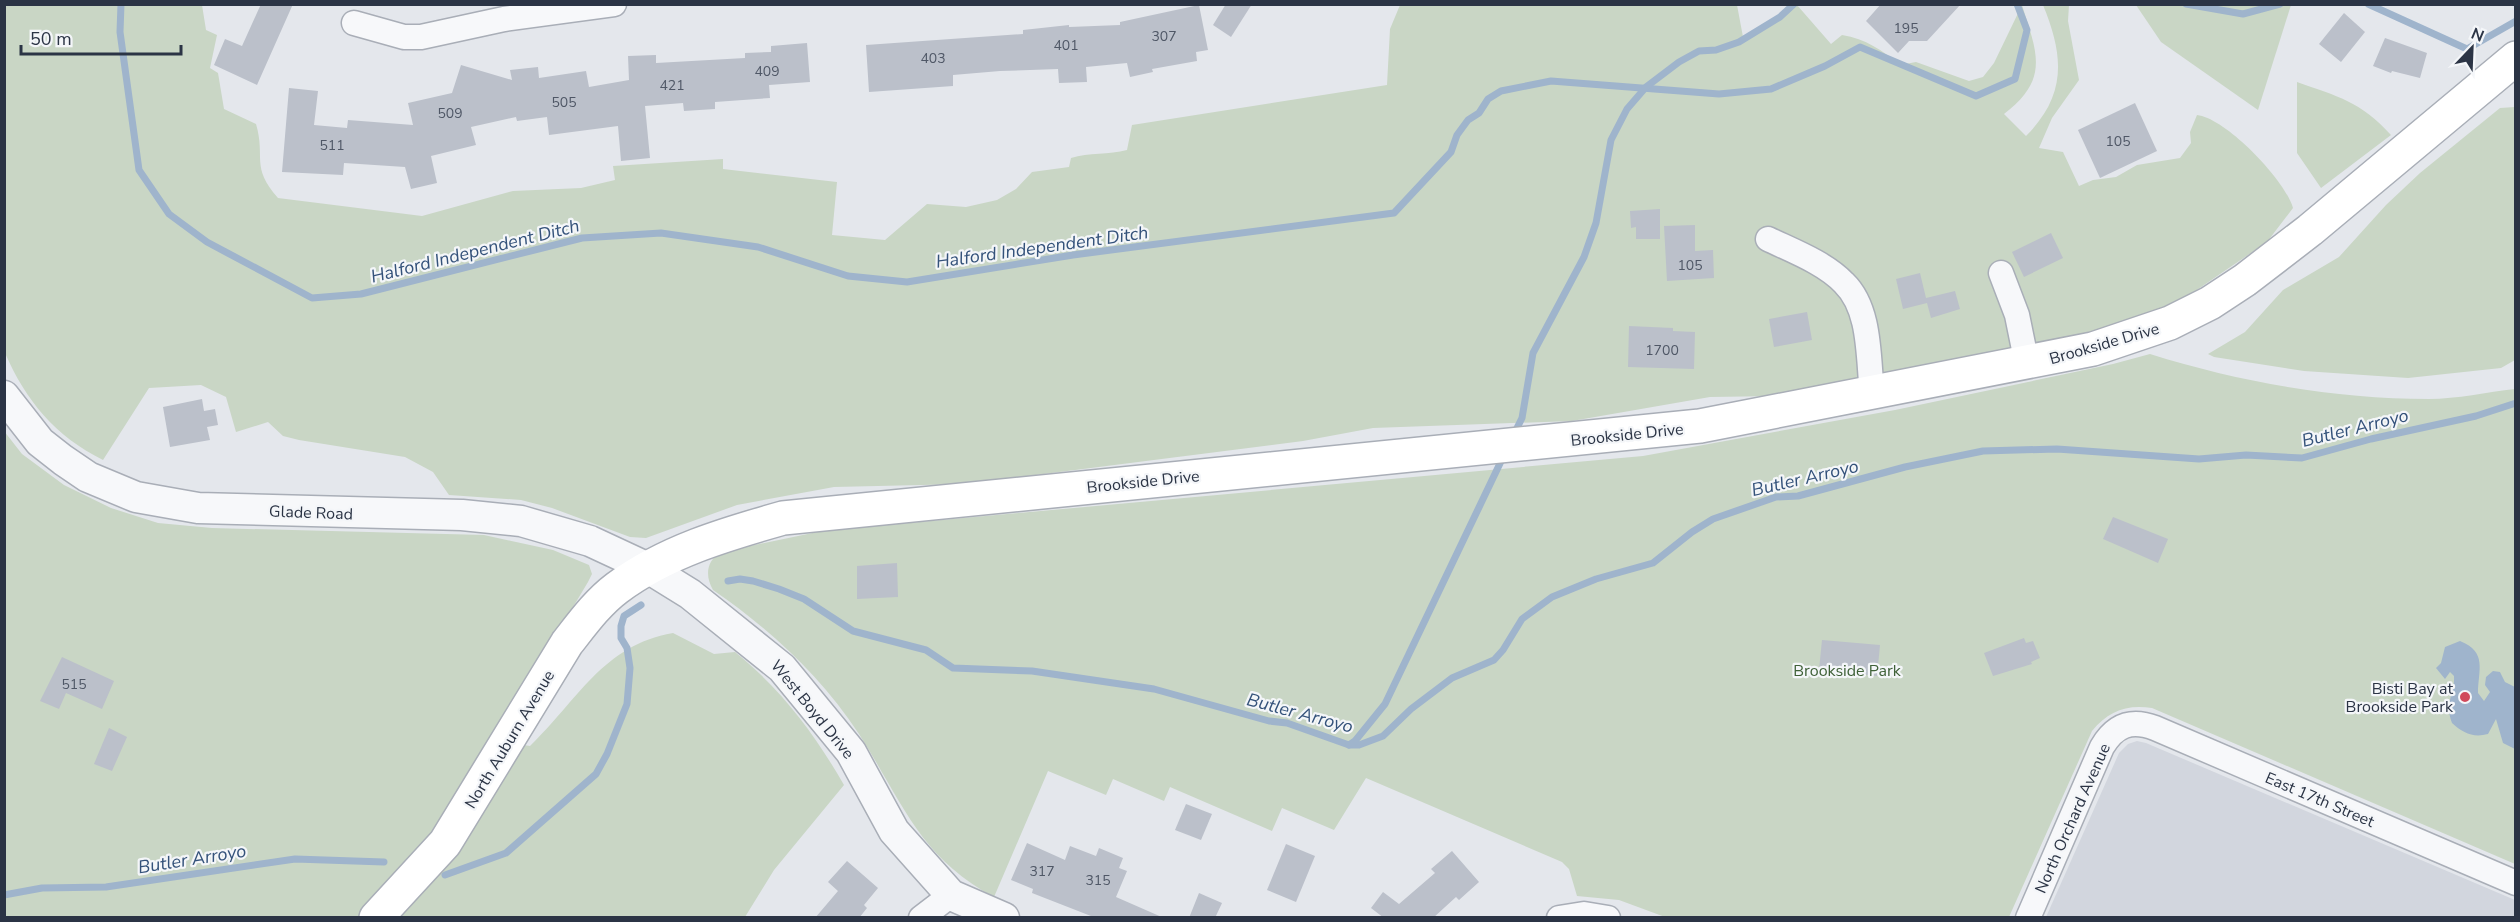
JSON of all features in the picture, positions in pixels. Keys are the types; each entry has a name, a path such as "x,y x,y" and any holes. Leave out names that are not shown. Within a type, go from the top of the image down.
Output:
{"main road":[{"name":"Brookside Drive","path":"648,568 714,539 783,518 1700,426 2027,364 2145,334 2210,303 2279,255 2516,58"},
{"name":"North Auburn Avenue","path":"376,918 445,843 567,643 616,589 648,568"}],"street":[{"path":"354,23 404,37 421,38 504,18 587,5 614,4"},
{"path":"1768,239 1814,262 1844,282 1854,295 1863,318 1872,393"},
{"path":"2001,273 2017,315 2027,364"},
{"name":"Glade Road","path":"4,396 40,442 63,460 88,477 136,497 198,508 462,515 521,521 582,538 648,568"},
{"name":"West Boyd Drive","path":"648,568 690,594 782,668 851,752 894,831 951,895 1004,918"},
{"name":"East 17th Street","path":"2124,725 2133,723 2155,728 2516,883"},
{"name":"North Orchard Avenue","path":"2028,918 2102,747 2114,730 2124,725"},
{"path":"921,918 951,895"},
{"path":"1559,918 1584,914 1608,918"}],"shaded area":[{"path":"2137,741 2515,900 2515,917 2046,917 2119,753 2128,744"}],"green space":[{"path":"4,5 202,5 206,30 217,35 210,68 218,73 224,109 256,124 261,169 269,187 278,198 422,216 513,191 581,188 615,180 613,166 723,159 723,169 837,182 832,235 885,240 927,204 966,207 997,200 1016,189 1032,172 1069,167 1071,158 1078,156 1127,150 1132,125 1387,85 1390,29 1400,5 1737,5 1743,37 1797,5 1831,44 1842,35 1859,39 1900,65 1916,62 1969,81 1983,77 1994,63 2022,5 2035,51 2034,77 2019,101 2004,114 2026,136 2049,105 2058,74 2055,41 2043,5 2069,5 2068,21 2079,80 2052,118 2039,148 2063,152 2079,186 2093,180 2116,177 2137,165 2180,158 2191,143 2190,132 2197,115 2223,127 2253,152 2279,182 2293,208 2267,242 2182,300 2154,313 2084,334 1777,396 1710,397 1572,421 1373,428 1303,441 965,484 834,487 737,505 646,538 630,537 552,508 521,500 449,495 433,472 405,457 283,436 268,422 236,432 226,397 201,385 149,388 103,460 70,440 44,416 33,402 22,387 5,353"},
{"path":"2136,5 2291,5 2258,110 2161,42"},
{"path":"2297,82 2337,96 2359,107 2391,135 2321,188 2297,153"},
{"path":"2515,107 2515,360 2501,368 2408,378 2304,371 2214,357 2208,354 2245,332 2283,290 2339,257 2386,205 2420,173 2500,108"},
{"name":"Brookside Park","path":"2150,354 2253,381 2358,396 2440,399 2515,389 2515,864 2152,708 2134,707 2111,714 2092,731 2009,917 1665,917 1619,900 1577,896 1569,869 1562,862 1366,778 1334,830 1282,808 1272,831 1170,787 1164,801 1113,779 1106,795 1048,771 994,897 968,881 930,846 914,826 859,734 828,692 793,655 755,621 713,590 708,574 712,560 721,552 822,531 1643,456 1895,410 2113,364"},
{"path":"4,431 22,454 64,485 111,508 158,523 212,528 484,535 553,550 589,565 592,574 588,582 439,831 366,917 5,917"},
{"path":"673,633 714,654 735,652 752,666 796,713 844,785 774,870 745,917 390,918 517,744 530,746 593,677 628,649 649,639"}],"water":[{"name":"Bisti Bay at Brookside Park","path":"2460,641 2469,645 2478,656 2480,670 2478,693 2484,701 2490,692 2485,685 2486,677 2493,671 2500,672 2505,682 2515,687 2515,749 2503,743 2496,719 2488,734 2483,735 2468,734 2452,723 2449,703 2454,676 2450,672 2445,679 2436,668 2441,663 2445,647"}],"building":[{"path":"261,4 293,4 257,85 214,65 225,39 242,46"},
{"path":"1226,4 1252,4 1231,37 1213,25"},
{"path":"1881,4 1961,4 1927,41 1909,41 1898,53 1866,21"},
{"path":"1199,5 1208,50 1196,52 1197,61 1152,69 1153,72 1130,77 1127,63 1086,67 1087,82 1059,83 1058,69 1000,71 953,75 953,86 869,92 866,45 1023,34 1023,30 1069,25 1069,27 1120,25 1120,22"},
{"path":"2344,13 2365,32 2341,62 2319,44"},
{"path":"2385,38 2427,53 2420,78 2392,71 2391,73 2373,66"},
{"path":"807,43 810,82 769,85 770,98 715,102 715,109 684,111 683,103 645,106 650,158 621,161 618,126 549,135 547,117 517,121 516,117 471,127 476,145 431,156 437,183 411,189 405,167 344,163 343,175 282,172 289,88 318,91 314,125 347,128 348,120 413,125 408,103 452,93 461,65 512,80 510,70 538,67 539,78 586,71 589,87 629,80 628,56 656,55 656,63 745,58 745,53 771,52 771,46"},
{"path":"2135,103 2157,151 2100,178 2078,130"},
{"path":"1660,209 1660,239 1636,239 1636,227 1631,228 1630,211"},
{"path":"1695,225 1695,251 1713,250 1714,278 1667,281 1664,226"},
{"path":"2051,233 2063,258 2024,277 2012,252"},
{"path":"1920,273 1926,298 1955,291 1960,309 1931,318 1927,303 1903,309 1896,279"},
{"path":"1807,312 1812,340 1774,347 1769,319"},
{"path":"1629,326 1673,328 1673,331 1695,332 1694,369 1628,367"},
{"path":"202,399 204,411 215,409 218,425 207,427 210,440 170,447 163,407"},
{"path":"2113,517 2168,539 2158,563 2103,539"},
{"path":"897,563 898,597 857,599 857,566"},
{"path":"2024,638 2026,643 2033,641 2040,658 2031,662 2032,664 1993,676 1984,653"},
{"path":"1822,640 1880,645 1877,676 1819,670"},
{"path":"62,657 114,681 102,709 66,693 59,709 40,701"},
{"path":"109,728 127,737 112,771 94,764"},
{"path":"1186,804 1212,814 1201,840 1175,830"},
{"path":"1027,843 1065,860 1070,846 1096,856 1099,848 1123,858 1119,868 1127,871 1116,897 1164,918 1096,918 1032,893 1033,889 1011,880"},
{"path":"1286,844 1315,856 1296,902 1267,890"},
{"path":"1452,851 1479,882 1459,900 1456,897 1433,918 1384,918 1371,908 1383,892 1399,904 1435,873 1431,869"},
{"path":"847,861 878,888 864,905 867,908 859,918 815,918 838,891 828,882"},
{"path":"1199,893 1222,903 1215,918 1189,918"}],"waterway":[{"name":"Halford Independent Ditch","path":"121,4 120,32 139,170 169,214 207,242 312,298 361,294 582,238 661,233 758,247 848,276 907,282 1073,255 1394,213 1451,152 1457,135 1468,120 1479,113 1488,99 1501,91 1551,81 1719,94 1771,89 1825,66 1860,47 1976,96 2015,79 2027,30 2017,4"},
{"path":"1514,434 1522,418 1533,353 1584,257 1596,223 1611,140 1627,109 1646,87 1679,62 1699,51 1716,50 1739,42 1780,17 1794,4"},
{"name":"Halford Independent Ditch","path":"2186,4 2243,14 2280,4"},
{"name":"Halford Independent Ditch","path":"2368,4 2467,49 2516,21"},
{"name":"Butler Arroyo","path":"728,581 740,579 753,581 779,589 804,599 853,631 926,650 953,668 1032,671 1154,689 1269,721 1287,723 1349,745 1359,745 1383,736 1411,709 1452,678 1494,660 1522,619 1552,597 1596,579 1653,563 1692,532 1713,519 1776,497 1798,496 1905,467 1983,451 2057,449 2199,459 2246,455 2302,458 2371,439 2476,416 2516,403"},
{"path":"1349,745 1355,741 1385,704 1504,455"},
{"name":"Butler Arroyo","path":"445,875 506,853 596,774 607,754 627,704 630,668 627,648 621,638 621,626 624,616 641,605"},
{"name":"Butler Arroyo","path":"4,895 42,888 106,887 295,859 384,862"}],"place":[{"name":"Bisti Bay at Brookside Park","path":"2465,697"}]}
